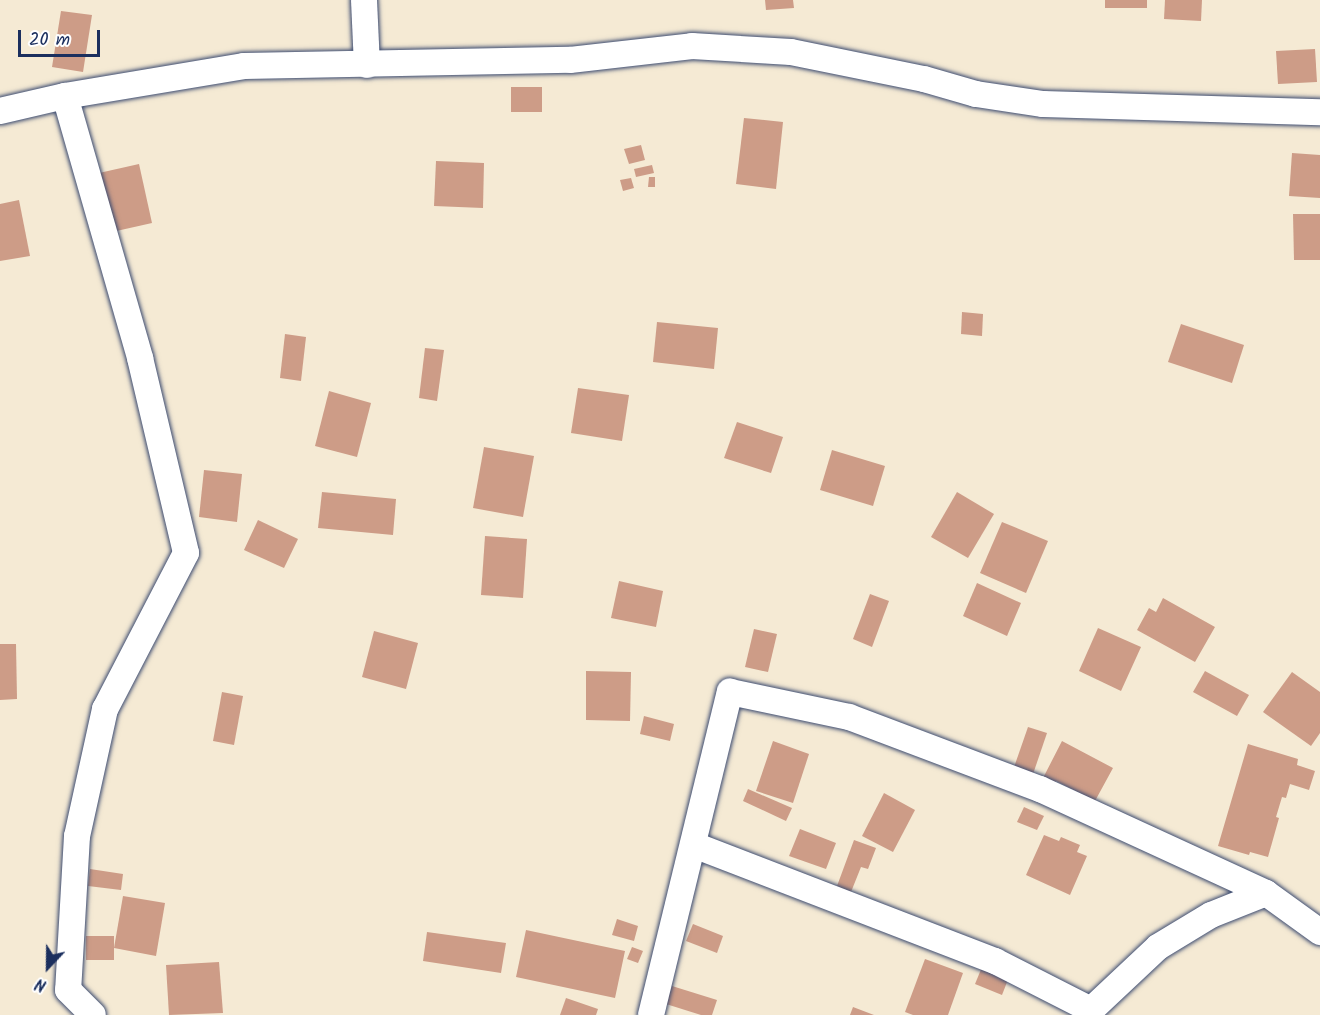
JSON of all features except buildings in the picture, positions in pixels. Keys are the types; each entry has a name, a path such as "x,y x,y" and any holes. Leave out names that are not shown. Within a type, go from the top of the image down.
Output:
{"street":[{"path":"364,0 367,64"},
{"path":"0,111 65,96 243,66 570,60 692,46 791,52 924,79 976,94 1043,104 1320,112"},
{"path":"65,96 140,358 186,554 105,709 77,836 68,990 93,1015"},
{"path":"651,1015 730,692 849,717 1040,789 1266,893 1320,932"},
{"path":"694,845 995,961 1090,1012 1158,947 1211,915 1266,893"}]}
